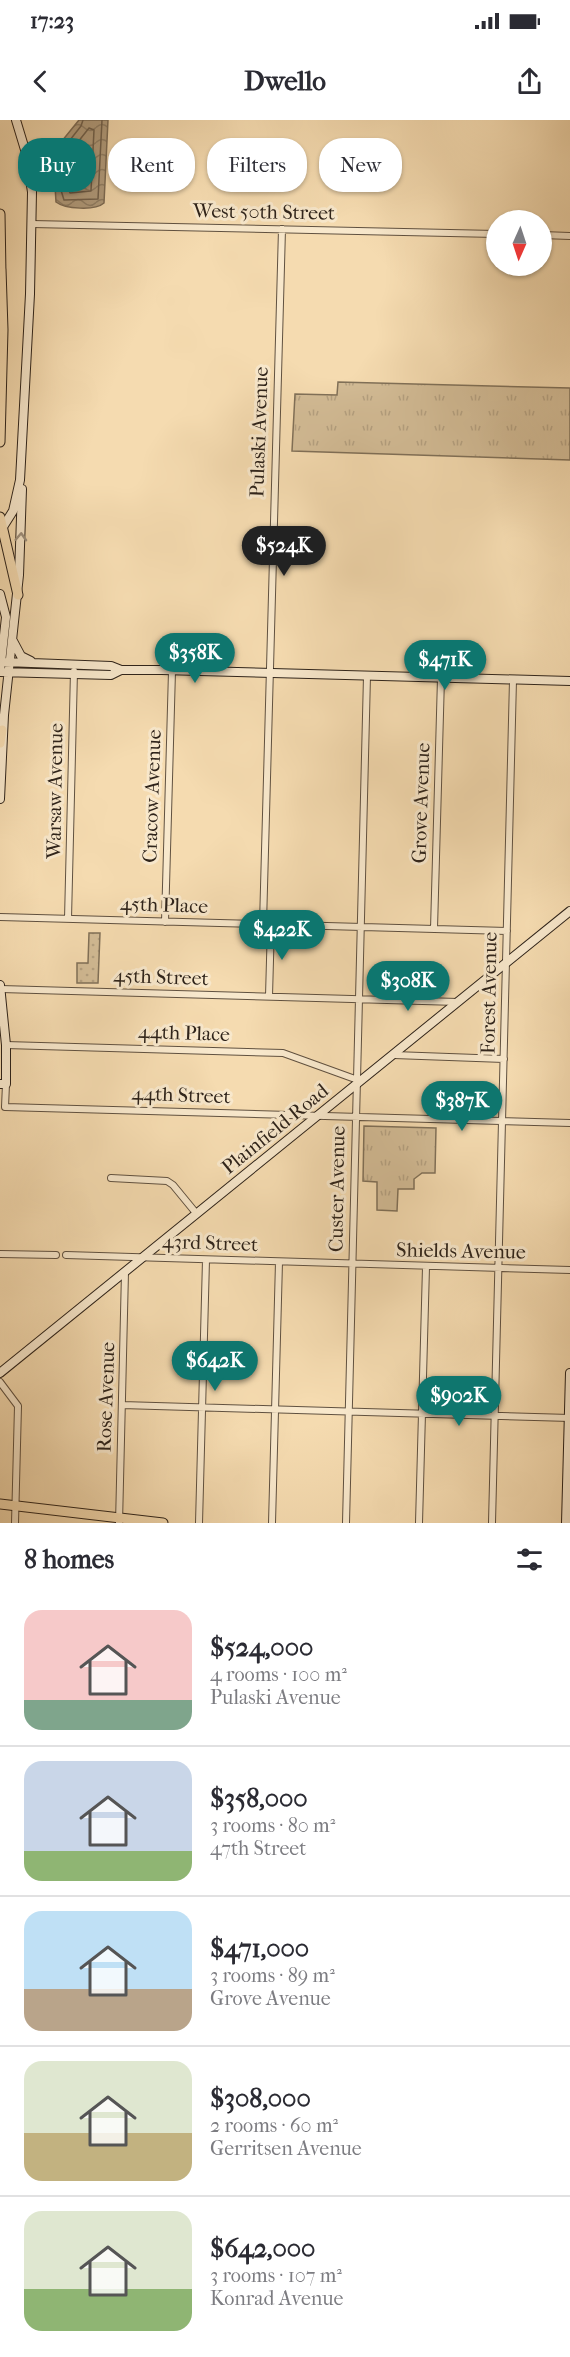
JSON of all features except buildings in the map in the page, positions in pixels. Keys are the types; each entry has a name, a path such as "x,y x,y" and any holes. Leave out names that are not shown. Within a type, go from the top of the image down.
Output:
{"main road":[{"path":"0,214 3,330 0,442"},
{"path":"0,309 1,268"},
{"path":"0,517 1,530 14,569 18,595"},
{"path":"0,743 2,730"},
{"path":"0,1504 119,1520 163,1523"}],"street":[{"path":"4,662 13,641 18,595 32,224 29,165 16,120"},
{"name":"West 50th Street","path":"32,224 486,234"},
{"name":"Pulaski Avenue","path":"263,924 282,229"},
{"path":"552,235 570,236"},
{"path":"1,530 16,500 22,453"},
{"path":"0,594 6,617 0,799"},
{"path":"13,641 21,656 34,663"},
{"path":"4,662 34,663 111,675 121,670 570,681"},
{"path":"4,672 74,669"},
{"name":"Warsaw Avenue","path":"68,919 74,669"},
{"name":"Cracow Avenue","path":"165,922 172,671"},
{"name":"Custer Avenue","path":"346,1523 357,999 367,676"},
{"name":"Grove Avenue","path":"434,929 441,678"},
{"name":"Forest Avenue","path":"492,1523 513,680"},
{"name":"Plainfield Road","path":"0,1372 317,1116 355,1082 394,1055 570,911"},
{"name":"45th Place","path":"0,917 507,931"},
{"path":"269,996 271,924"},
{"path":"0,985 6,1045 3,1084"},
{"name":"45th Street","path":"1,989 459,1002"},
{"name":"44th Place","path":"6,1045 283,1053 355,1082"},
{"path":"394,1055 504,1059"},
{"name":"44th Street","path":"3,1084 5,1107 570,1123"},
{"path":"111,1178 167,1181 196,1213"},
{"path":"0,1254 56,1255"},
{"name":"43rd Street","path":"66,1256 352,1264"},
{"path":"199,1523 206,1260"},
{"path":"272,1523 279,1262"},
{"name":"Shields Avenue","path":"352,1264 570,1270"},
{"path":"419,1523 426,1267"},
{"name":"Rose Avenue","path":"119,1520 125,1272"},
{"path":"566,1523 570,1373"},
{"path":"0,1382 18,1406 15,1523"},
{"path":"122,1405 569,1418"}],"green space":[{"path":"338,382 570,388 570,460 292,451 295,394 337,395"},
{"path":"89,933 100,933 98,983 77,983 77,963 88,963"},
{"path":"364,1126 436,1128 435,1173 422,1173 414,1179 414,1189 398,1189 397,1211 377,1210 377,1182 363,1181"}],"water":[{"path":"79,120 108,120 104,203 100,206 73,208 56,202 55,192 96,192 96,138 64,138"}]}
